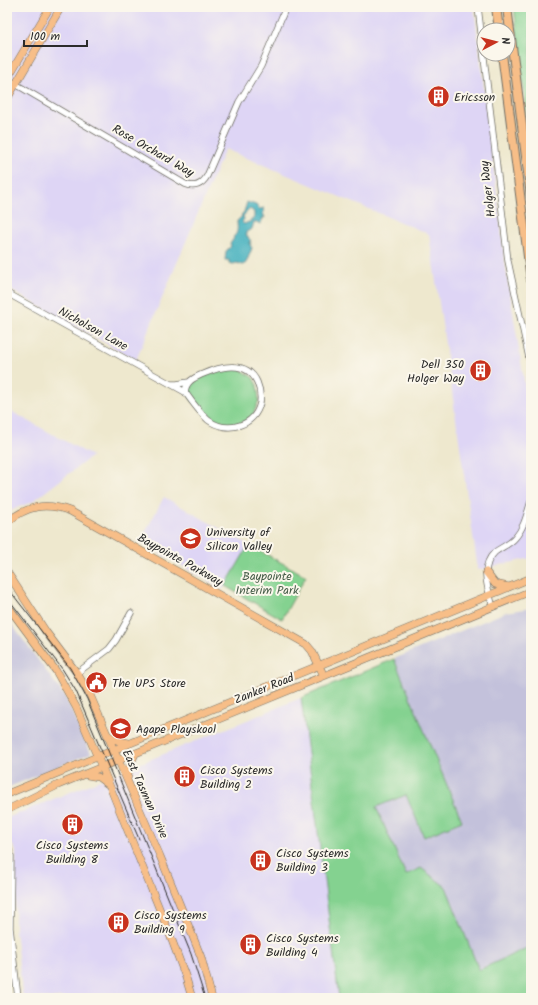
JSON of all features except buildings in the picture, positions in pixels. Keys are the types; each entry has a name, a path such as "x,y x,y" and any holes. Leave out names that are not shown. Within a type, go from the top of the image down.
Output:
{"highway":[{"path":"496,7 498,22"},
{"path":"507,7 531,196"},
{"path":"503,62 531,280"}],"main road":[{"path":"7,79 50,7"},
{"path":"7,100 61,7"},
{"name":"Baypointe Parkway","path":"7,522 26,510 35,507 53,506 70,510 306,644 312,651 324,676"},
{"name":"East Tasman Drive","path":"7,572 46,632 77,673 90,695 109,736 118,761 194,938 212,998"},
{"path":"486,572 495,584 509,588"},
{"name":"Zanker Road","path":"7,794 531,578"},
{"name":"Zanker Road","path":"7,810 41,793 531,592"},
{"path":"7,605 56,671 76,706 98,756 176,951 192,998"},
{"path":"109,736 130,744"},
{"path":"83,762 89,753 91,741"},
{"path":"127,780 130,764 135,754"},
{"path":"86,775 98,777 110,786"}],"street":[{"name":"Rose Orchard Way","path":"7,79 184,184 189,186 198,186 205,181 208,176 239,102 257,74 286,7"},
{"name":"Holger Way","path":"478,7 509,267 531,368"},
{"name":"Nicholson Lane","path":"7,293 168,384 185,392 201,413 210,421 224,426 245,424 253,418 259,407 260,392 258,384 254,377 239,368 225,367 211,371 189,382 168,384"},
{"path":"185,392 186,385 189,382"},
{"path":"493,607 486,572 489,560 520,532 531,501"},
{"path":"77,673 109,649 116,640 131,613"},
{"path":"7,845 11,856 10,928 18,998"}],"shaded area":[{"path":"7,7 474,7 476,23 476,62 481,62 506,270 531,424 531,558 478,570 429,234 225,149 136,360 7,288"},
{"path":"7,409 92,456 32,502 13,509 7,514"},
{"path":"164,497 249,545 223,589 140,542"},
{"path":"531,608 531,958 464,981 301,698 506,612"},
{"path":"7,618 64,695 91,753 7,788"},
{"path":"301,698 339,998 23,998 15,930 16,851 7,835 7,818"}],"green space":[{"path":"514,7 531,7 531,152 516,22"},
{"path":"225,369 239,369 245,372 253,378 257,385 259,400 252,417 240,424 224,424 211,420 191,399 186,389 195,381 204,376"},
{"name":"Baypointe Interim Park","path":"249,545 306,576 282,619 225,586"},
{"path":"394,659 462,821 424,837 406,795 376,807 406,875 421,868 446,887 479,970 531,946 531,998 339,998 301,698"}],"water":[{"path":"247,202 256,205 259,209 264,208 263,213 265,218 264,217 260,224 254,222 252,229 246,232 246,235 251,241 248,243 251,243 250,245 252,248 246,263 243,265 229,263 229,260 225,260 226,251 231,246 230,244 237,231 237,221 244,212","holes":["250,209 254,212 254,218 244,224 242,222 244,219 243,216"]}],"tram line":[{"path":"7,587 70,668 87,699 191,954 205,998"},
{"path":"7,597 63,670 76,691 139,839"}],"place":[{"name":"Ericsson","path":"438,97"},
{"name":"Dell 350 Holger Way","path":"480,371"},
{"name":"University of Silicon Valley","path":"190,539"},
{"name":"The UPS Store","path":"97,683"},
{"name":"Agape Playskool","path":"120,729"},
{"name":"Cisco Systems Building 2","path":"184,777"},
{"name":"Cisco Systems Building 8","path":"72,824"},
{"name":"Cisco Systems Building 3","path":"260,860"},
{"name":"Cisco Systems Building 9","path":"119,922"},
{"name":"Cisco Systems Building 4","path":"251,945"}]}
